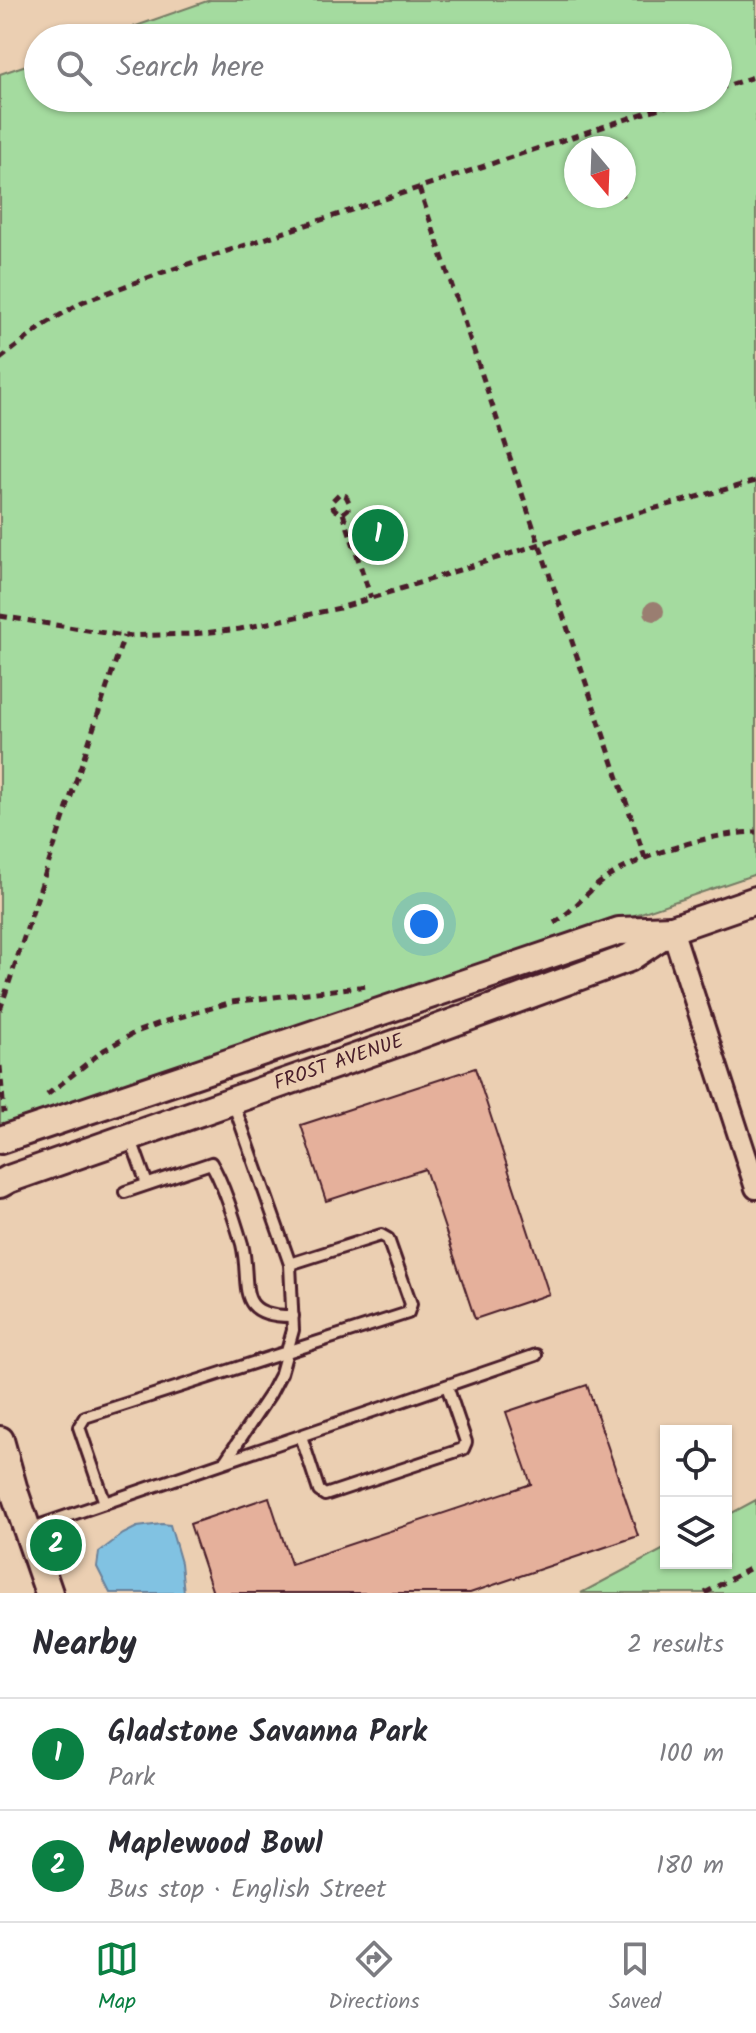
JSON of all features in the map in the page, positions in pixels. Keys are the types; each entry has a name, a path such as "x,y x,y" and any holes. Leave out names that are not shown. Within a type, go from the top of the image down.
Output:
{"street":[{"name":"FROST AVENUE","path":"0,1184 629,958 672,929 756,900"},
{"name":"FROST AVENUE","path":"0,1140 619,931 672,929"},
{"path":"672,929 756,1188"},
{"path":"0,1440 49,1593"},
{"path":"0,1461 15,1494"}],"lane":[{"path":"226,1460 270,1394 290,1350 293,1316 290,1264 232,1100"},
{"path":"129,1137 147,1184"},
{"path":"125,1192 211,1163 242,1247 244,1277 250,1299 263,1313 293,1316"},
{"path":"105,1503 79,1427 81,1420 408,1313 411,1304 388,1239 381,1235 290,1264"},
{"path":"27,1530 536,1355"},
{"path":"301,1436 319,1491 325,1495 463,1449 466,1442 447,1386"}],"path":[{"path":"732,84 756,76"},
{"path":"0,359 47,323 82,302 648,112"},
{"path":"419,188 645,858"},
{"path":"0,616 124,636 193,634 291,620 371,598 638,513 756,481"},
{"path":"343,513 371,598"},
{"path":"0,1010 124,636"},
{"path":"547,926 558,921 602,881 645,858 723,834 756,832"},
{"path":"36,1103 104,1050 136,1032 163,1022 232,1002 379,984"},
{"path":"0,1066 5,1118 17,1114"},
{"path":"705,1593 756,1565"}],"green space":[{"path":"210,0 756,0 756,874 0,1130 0,74 24,66 24,112 732,112 732,24 142,24"},
{"path":"756,1500 756,1593 581,1593 660,1551 660,1569 732,1569 732,1513"}],"water":[{"path":"170,1525 181,1563 184,1593 110,1593 97,1567 99,1552 137,1527"}],"building":[{"path":"475,1068 549,1294 475,1319 425,1169 326,1201 301,1125"},
{"path":"587,1385 638,1536 470,1593 213,1593 190,1524 269,1497 291,1564 531,1484 506,1412"}],"place":[{"name":"Gladstone Savanna Park","path":"378,535"},
{"name":"Maplewood Bowl","path":"56,1545"}]}
